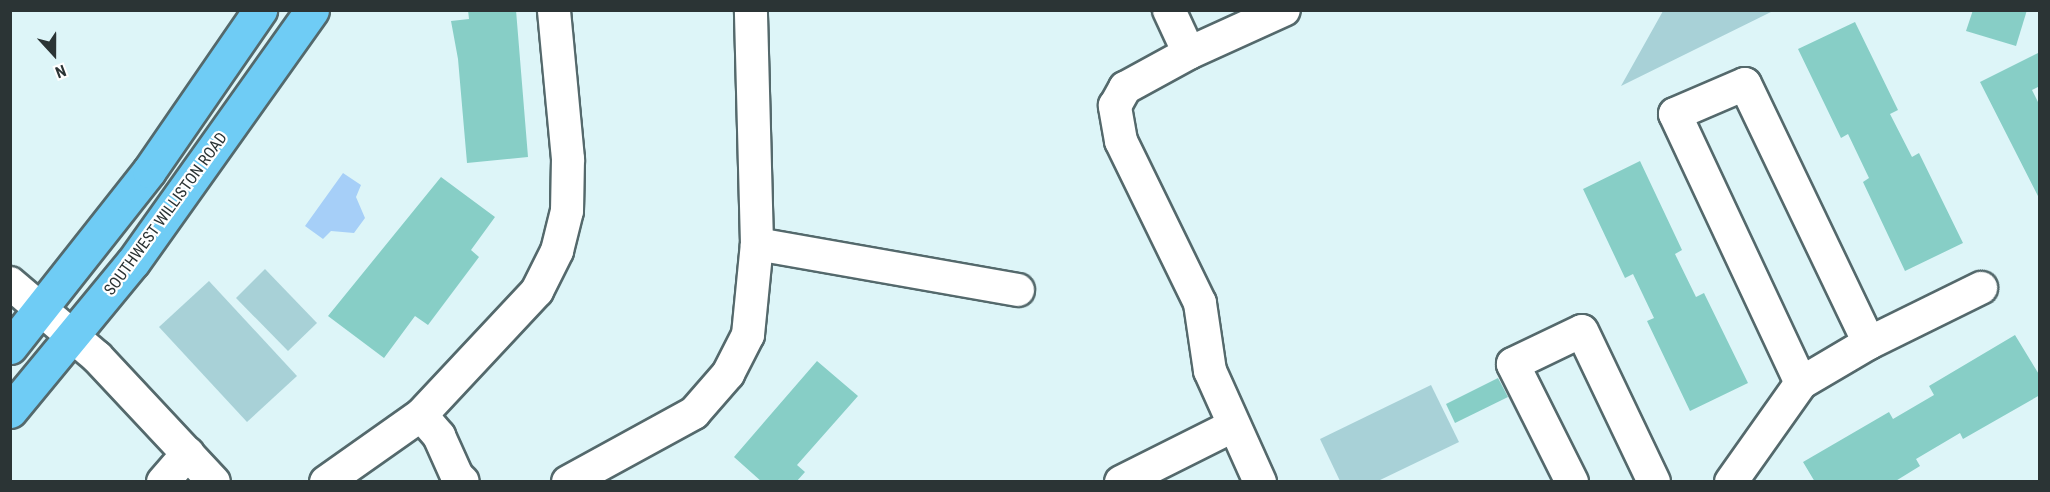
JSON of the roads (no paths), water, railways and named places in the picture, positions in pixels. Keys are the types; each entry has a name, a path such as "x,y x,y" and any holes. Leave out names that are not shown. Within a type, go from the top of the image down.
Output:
{"highway":[{"path":"10,347 42,310 149,171 260,10"},
{"name":"SOUTHWEST WILLISTON ROAD","path":"10,411 133,262 312,10"}],"street":[{"path":"326,482 421,415 537,291 557,251 567,211 568,159 554,10"},
{"path":"568,482 694,413 728,374 748,335 758,244 751,10"},
{"path":"1168,10 1189,53"},
{"path":"1260,482 1210,371 1200,303 1121,141 1115,106 1125,88 1189,53 1284,10"},
{"path":"1801,383 1675,114 1745,84 1869,343"},
{"path":"758,244 1018,290"},
{"path":"10,283 74,336 214,482"},
{"path":"1731,482 1801,383 1869,343 1981,288"},
{"path":"1572,482 1513,364 1582,331 1654,482"},
{"path":"421,415 439,436 457,476 463,482"},
{"path":"1120,482 1233,426"},
{"path":"163,482 188,453"}],"water":[{"path":"343,173 361,185 356,197 365,218 354,233 331,231 323,239 305,226"}]}
